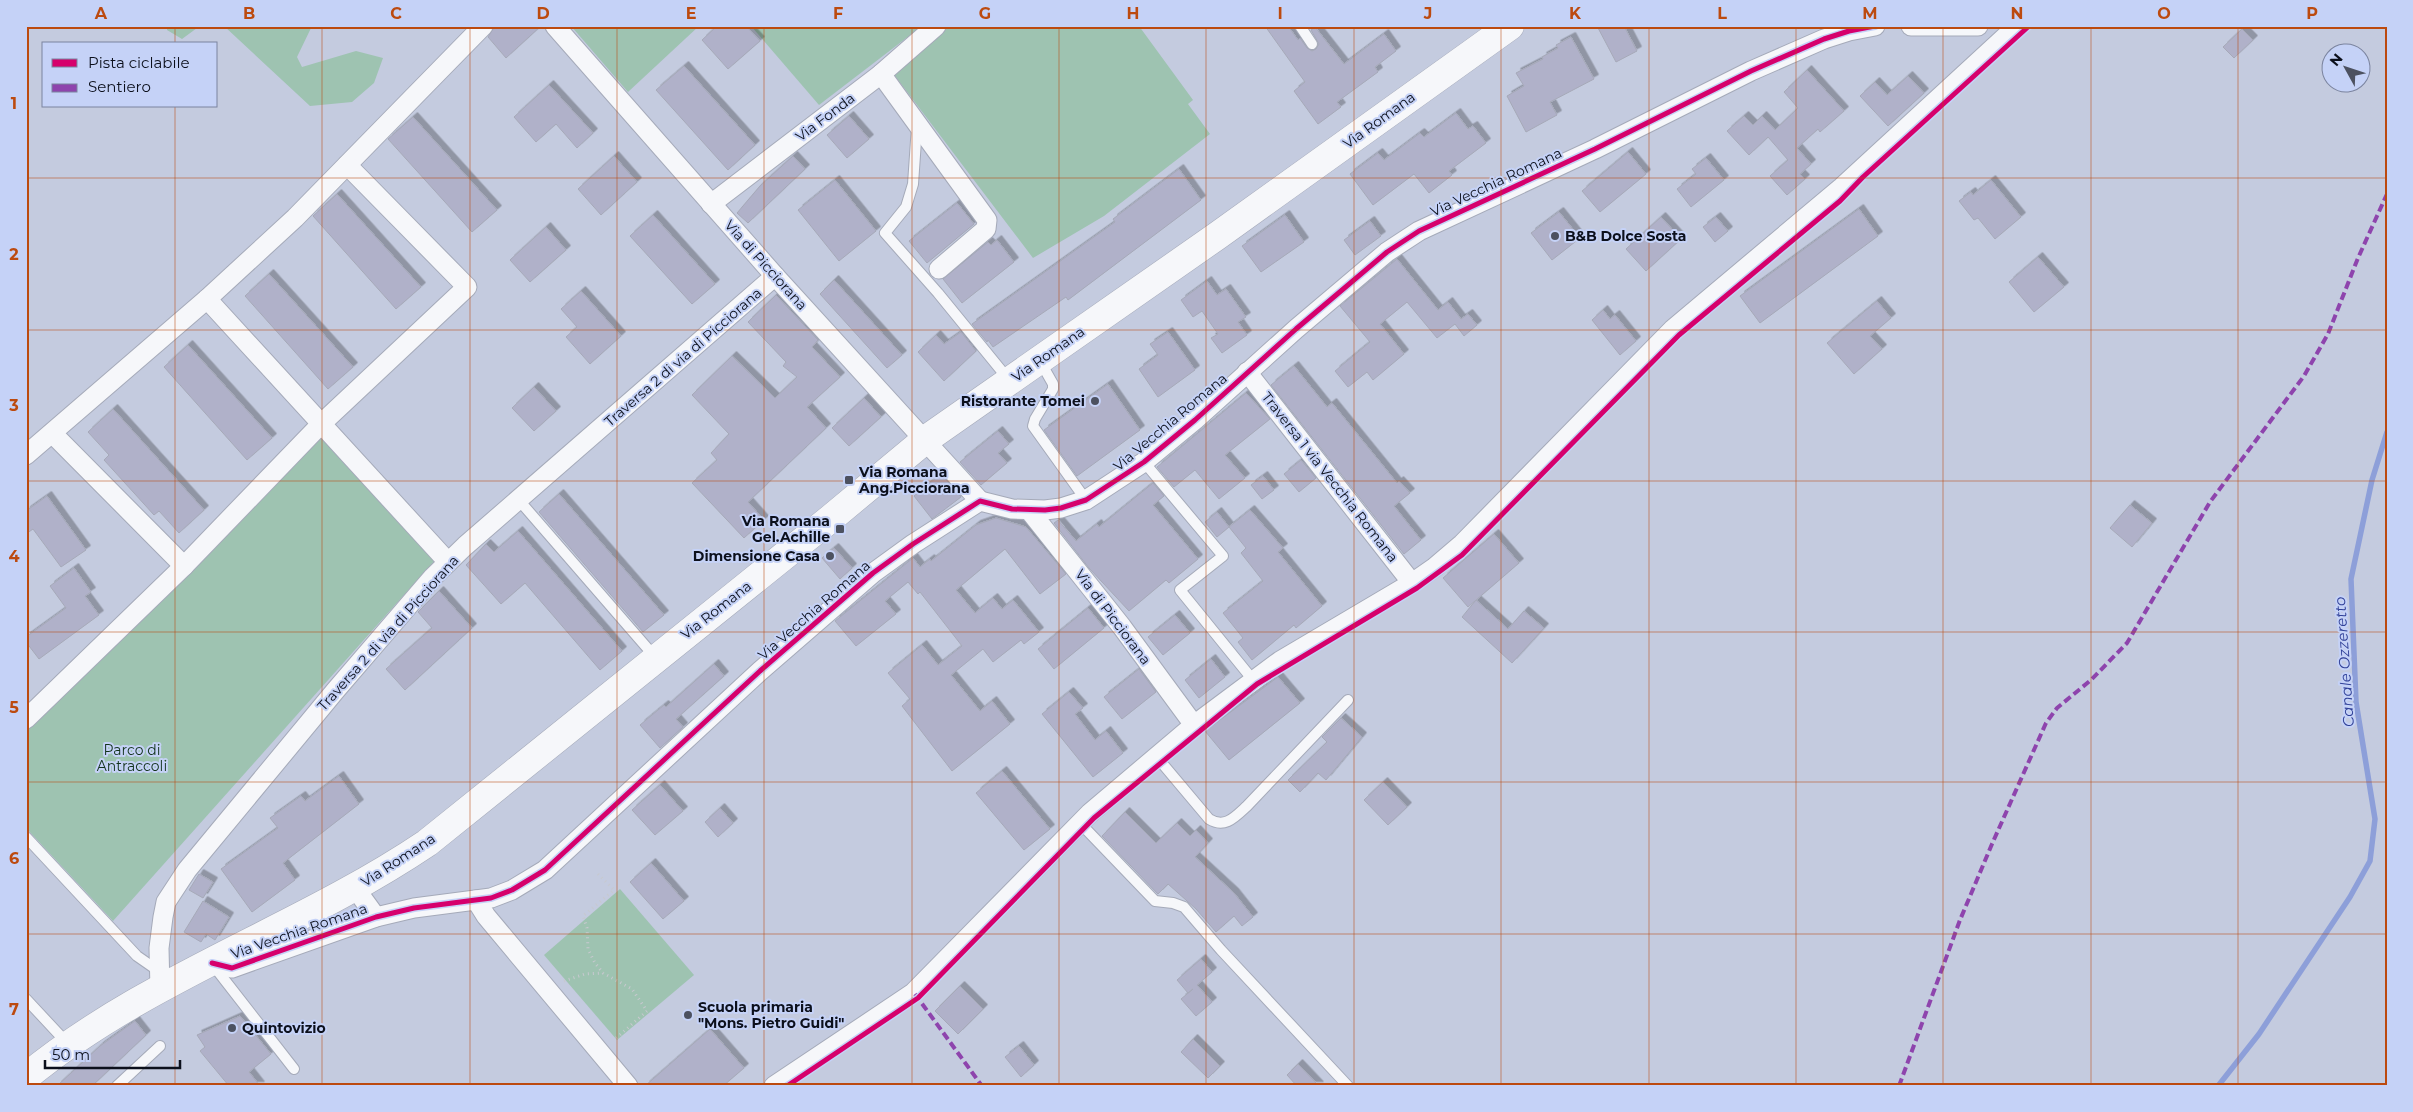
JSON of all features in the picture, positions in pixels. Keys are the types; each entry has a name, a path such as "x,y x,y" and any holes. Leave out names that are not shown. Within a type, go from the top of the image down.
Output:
{"main road":[{"name":"Via Romana","path":"26,1078 68,1044 160,981 212,963 345,893 442,831 830,519 925,440 1510,26"}],"street":[{"path":"26,455 207,299 295,218 483,26"},
{"name":"Via di Picciorana","path":"555,26 775,276 980,502"},
{"name":"Via Fonda","path":"711,204 881,74 936,26"},
{"name":"Via Vecchia Romana","path":"212,963 232,968 376,917 414,908 491,898 512,890 545,870 760,671 873,574 912,544 980,502 1012,509 1029,510 1061,508 1086,500 1144,462 1388,252 1419,231 1595,149 1751,72 1824,40 1849,31 1875,26"},
{"path":"1912,26 1978,26"},
{"path":"774,1086 913,993 1080,823 1194,725 1280,661 1412,583 1449,556 1496,511 1673,329 1842,187 2017,26"},
{"path":"881,74 987,220 986,229 939,269"},
{"path":"26,719 184,566 321,424 467,287 346,165"},
{"name":"Traversa 2 di via di Picciorana","path":"160,981 159,948 166,902 187,870 335,691 448,562 775,276"},
{"path":"207,299 448,562"},
{"name":"Traversa 1 via Vecchia Romana","path":"1247,372 1412,583"},
{"path":"52,433 184,566"},
{"name":"Via di Picciorana","path":"1029,510 1122,627 1194,725"},
{"name":"Via Vecchia Romana","path":"345,893 376,917"},
{"name":"Via Vecchia Romana","path":"345,893 344,914 357,924"},
{"path":"476,900 486,916 628,1086"}],"lane":[{"path":"1300,26 1312,44"},
{"path":"918,124 913,184 906,207 885,233 1010,381"},
{"path":"1039,360 1053,384 1053,389 1035,419 1034,426 1036,432 1086,500"},
{"path":"1144,462 1223,556 1180,590 1253,680"},
{"path":"524,506 656,658"},
{"path":"1156,756 1210,819 1216,823 1225,823 1233,819 1247,806 1348,700"},
{"path":"1080,823 1155,901 1173,903 1189,911 1221,950 1348,1086"},
{"path":"26,837 160,981"},
{"path":"212,963 294,1069"},
{"path":"26,999 68,1044"},
{"path":"117,1086 160,1046"}],"path":[{"path":"598,874 614,890 583,916 587,928 590,957 603,972 632,989 647,1011 600,1052"},
{"path":"550,993 575,976 603,972"}],"green space":[{"path":"167,26 207,26 197,28 182,39 167,30"},
{"path":"224,26 312,26 297,57 302,67 356,51 383,58 374,83 352,102 310,106"},
{"path":"571,26 699,26 628,92"},
{"path":"751,26 922,26 819,105"},
{"path":"948,26 1139,26 1193,100 1188,104 1210,134 1104,216 1033,258 892,72"},
{"name":"Parco di Antraccoli","path":"318,435 437,558 113,921 26,828 26,732"},
{"path":"620,889 694,975 617,1040 544,955"}],"building":[{"path":"495,26 541,26 506,58 488,37"},
{"path":"717,26 746,26 760,41 728,69 702,40"},
{"path":"1265,26 1288,26 1298,40 1300,38 1307,48 1312,51 1319,44 1311,30 1315,27 1344,64 1384,34 1396,51 1375,67 1378,72 1337,102 1341,107 1318,124 1294,91 1305,82"},
{"path":"1597,26 1624,26 1637,51 1616,62"},
{"path":"2242,29 2253,40 2234,58 2223,47"},
{"path":"1571,37 1594,79 1550,102 1557,115 1526,132 1507,96 1524,86 1516,73 1543,59 1542,57 1558,48 1556,45"},
{"path":"684,66 755,145 728,170 656,90"},
{"path":"1807,70 1844,111 1820,132 1818,129 1797,148 1811,164 1800,174 1805,179 1787,195 1770,176 1788,160 1768,137 1749,155 1727,131 1744,116 1753,125 1762,116 1775,130 1798,108 1784,92"},
{"path":"1908,76 1924,93 1888,126 1860,96 1875,82 1887,95"},
{"path":"549,85 593,133 577,148 556,124 536,142 514,117"},
{"path":"1456,113 1468,129 1473,126 1486,143 1449,171 1452,175 1429,193 1414,174 1373,205 1350,174 1378,153 1384,160 1420,133 1424,137"},
{"path":"849,116 869,139 847,158 827,135"},
{"path":"413,117 497,210 472,232 388,139"},
{"path":"1628,152 1646,174 1600,212 1582,191"},
{"path":"614,156 637,182 601,215 578,189"},
{"path":"793,156 805,169 748,223 737,213 760,186"},
{"path":"1706,158 1724,180 1691,207 1677,189 1696,174 1692,169"},
{"path":"1179,169 1201,200 1068,300 1066,297 993,347 972,324 1115,222 1113,219"},
{"path":"835,180 876,231 839,261 798,210"},
{"path":"1991,180 2021,217 1995,239 1978,218 1974,220 1959,201 1971,192 1973,195"},
{"path":"337,194 421,287 396,309 313,216"},
{"path":"957,203 974,224 927,263 909,241"},
{"path":"1859,209 1878,236 1760,323 1740,296"},
{"name":"B&B Dolce Sosta","path":"1559,212 1580,238 1552,260 1531,233"},
{"path":"653,215 715,284 692,304 630,236"},
{"path":"1285,215 1304,242 1261,272 1242,246"},
{"path":"1661,217 1681,239 1646,271 1626,249"},
{"path":"1716,217 1728,231 1715,242 1703,227"},
{"path":"1370,221 1381,236 1355,255 1344,240"},
{"path":"546,227 566,250 530,282 510,260"},
{"path":"997,240 1014,262 962,303 943,279 988,242 991,245"},
{"path":"2038,257 2064,287 2034,312 2009,282"},
{"path":"1397,259 1438,310 1448,302 1461,319 1468,314 1477,325 1464,336 1455,324 1437,338 1407,302 1380,324 1404,354 1373,380 1367,372 1348,387 1335,371 1370,342 1340,306"},
{"path":"269,274 353,367 328,389 245,296"},
{"path":"834,280 902,355 887,368 820,294"},
{"path":"1207,281 1217,295 1226,289 1246,317 1238,322 1247,335 1222,353 1211,338 1218,334 1202,311 1193,317 1181,300"},
{"path":"581,291 621,336 590,364 566,337 577,327 561,309"},
{"path":"776,295 818,340 812,347 840,377 807,407 826,428 748,502 764,520 744,538 692,483 717,460 711,453 729,434 692,395 732,356 775,398 797,377 783,366 786,362 748,322"},
{"path":"1877,301 1891,318 1870,336 1882,349 1854,374 1827,343"},
{"path":"1603,310 1610,319 1615,315 1636,341 1620,355 1592,320"},
{"path":"961,332 976,351 944,381 918,352 936,335 944,344"},
{"path":"1168,332 1195,370 1158,397 1139,369 1158,355 1150,344"},
{"path":"188,345 272,438 247,460 164,367"},
{"path":"1294,366 1327,407 1332,403 1397,483 1399,481 1410,493 1394,506 1421,540 1404,554 1271,385"},
{"path":"1108,384 1140,430 1077,476 1044,430"},
{"path":"534,387 556,411 534,431 512,408"},
{"path":"1246,393 1270,419 1225,455 1245,478 1219,499 1195,470 1174,487 1157,467"},
{"path":"864,398 881,417 849,446 832,428"},
{"path":"113,409 204,510 179,533 159,511 154,515 104,460 109,455 88,432"},
{"path":"998,431 1009,444 998,453 1007,463 981,485 960,462"},
{"path":"1301,460 1316,478 1299,492 1284,474"},
{"path":"941,474 961,497 932,519 914,496"},
{"path":"1263,476 1274,490 1262,499 1251,485"},
{"path":"1153,483 1164,496 1153,505 1198,559 1169,583 1166,580 1129,611 1089,568 1054,523 1058,520 1076,541 1097,524 1099,527"},
{"path":"559,494 664,615 643,632 539,512"},
{"path":"47,496 86,550 61,567 33,529 26,534 26,511"},
{"path":"2130,505 2152,523 2132,547 2110,528"},
{"path":"1250,510 1283,548 1278,552 1322,606 1296,628 1294,625 1252,660 1238,642 1243,638 1223,613 1263,581 1241,553 1246,548 1229,527"},
{"path":"1217,512 1229,527 1217,537 1205,522"},
{"path":"996,518 1026,527 1066,574 1040,594 1005,549 956,590 975,613 993,598 1002,609 1013,600 1039,632 1024,644 1021,640 993,662 983,649 951,675 980,711 992,701 1010,724 952,771 902,706 910,699 888,673 922,645 938,665 962,646 920,592 918,594 908,582 885,601 896,614 856,646 835,621 913,558 920,567 930,559 931,561 976,525"},
{"path":"518,531 622,651 600,670 525,583 501,604 466,565 486,544 494,552"},
{"path":"1494,534 1519,563 1468,607 1443,578"},
{"path":"834,548 852,568 840,579 822,558"},
{"path":"74,568 91,592 85,596 99,615 39,659 26,642 26,637 66,608 50,586"},
{"path":"439,591 472,628 405,690 386,669 432,628 418,612"},
{"path":"1476,600 1508,629 1524,611 1544,628 1512,663 1462,617"},
{"path":"1088,608 1104,628 1054,669 1038,649"},
{"path":"1175,615 1190,633 1163,655 1148,637"},
{"path":"1211,659 1225,677 1199,698 1185,680"},
{"path":"714,664 724,676 676,719 683,727 660,748 640,725 664,705 666,707"},
{"path":"1139,669 1156,692 1122,719 1104,697"},
{"path":"1278,677 1300,703 1229,760 1205,731"},
{"path":"1069,692 1083,708 1075,714 1095,740 1106,731 1123,753 1093,777 1042,714"},
{"path":"1341,718 1362,737 1326,780 1318,773 1300,792 1288,780 1327,742 1322,737"},
{"path":"1002,771 1050,829 1024,850 976,793"},
{"path":"339,776 359,804 283,863 295,880 252,912 221,869 278,828 270,818 301,796 305,801"},
{"path":"1383,782 1407,807 1388,825 1364,800"},
{"path":"660,785 683,811 655,835 632,810"},
{"path":"720,808 733,823 718,837 705,822"},
{"path":"1125,812 1156,843 1177,823 1190,836 1196,830 1208,843 1195,857 1234,893 1253,917 1242,926 1234,916 1216,932 1196,909 1168,884 1158,894 1102,836"},
{"path":"651,863 684,901 663,919 630,882"},
{"path":"199,874 213,882 203,898 189,890"},
{"path":"203,901 229,917 215,940 206,934 201,942 184,932"},
{"path":"1201,959 1212,972 1197,985 1212,1002 1196,1016 1181,999 1193,989 1188,993 1177,980"},
{"path":"960,986 983,1009 958,1034 935,1011"},
{"path":"240,1016 271,1054 249,1072 260,1086 229,1086 200,1051 205,1047 197,1035"},
{"path":"135,1021 146,1035 92,1086 57,1086 100,1046"},
{"path":"710,1029 744,1068 723,1086 645,1086"},
{"path":"1193,1039 1220,1066 1208,1078 1181,1052"},
{"path":"1019,1046 1034,1065 1021,1077 1005,1057"},
{"path":"1298,1064 1319,1086 1297,1086 1287,1075"}],"waterway":[{"name":"Canale Ozzeretto","path":"2218,1086 2259,1034 2350,897 2370,861 2375,819 2356,702 2351,579 2372,480 2387,432"}],"marked path":[{"path":"1899,1086 1960,920 2046,723 2057,708 2091,680 2127,643 2210,502 2304,376 2328,334 2358,258 2387,194"},
{"path":"915,994 982,1086"}],"cycle path":[{"path":"212,963 232,968 376,917 414,908 491,898 512,890 545,870 760,671 873,573 913,544 980,501 1012,509 1045,510 1061,508 1086,500 1144,462 1195,420 1296,329 1387,252 1419,231 1595,149 1751,71 1824,39 1849,31 1875,26"},
{"path":"787,1086 918,998 1094,818 1257,684 1417,588 1462,555 1679,335 1840,201 1863,177 2029,26"}],"place":[{"name":"B&B Dolce Sosta","path":"1555,236"},
{"name":"Ristorante Tomei","path":"1095,401"},
{"name":"Via Romana Ang.Picciorana","path":"849,480"},
{"name":"Via Romana Gel.Achille","path":"840,529"},
{"name":"Dimensione Casa","path":"830,556"},
{"name":"Scuola primaria \"Mons. Pietro Guidi\"","path":"688,1015"},
{"name":"Quintovizio","path":"232,1028"}]}
